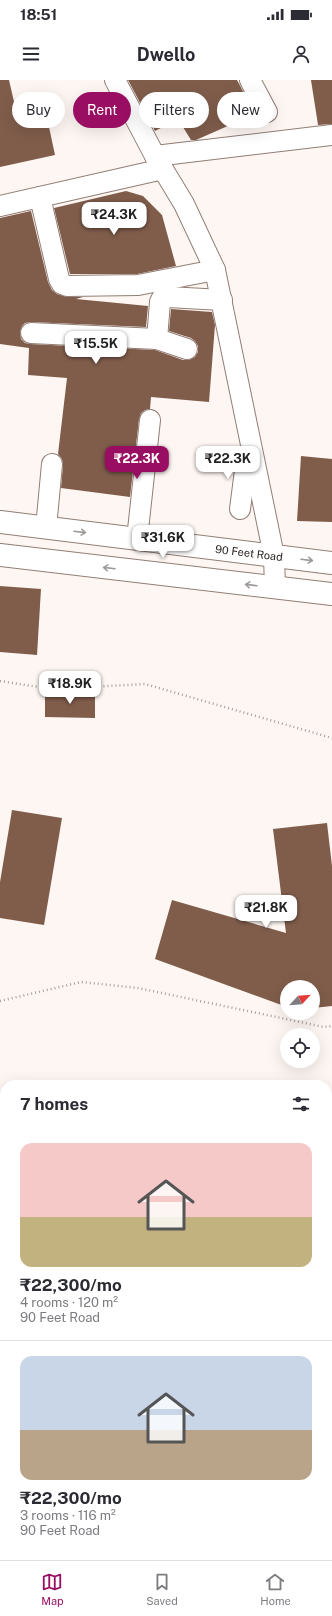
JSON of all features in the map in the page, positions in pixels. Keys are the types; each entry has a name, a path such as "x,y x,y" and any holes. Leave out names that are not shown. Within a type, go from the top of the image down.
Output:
{"main road":[{"name":"90 Feet Road","path":"2,522 332,563"},
{"path":"0,547 2,522"},
{"path":"0,555 332,594"}],"street":[{"path":"115,80 159,162 184,204 215,270 222,300 250,468 274,556 275,588"},
{"path":"250,80 256,92"},
{"path":"0,206 40,197 159,162 332,135"},
{"path":"40,197 59,279 62,284 67,286 138,285 215,270"},
{"path":"157,339 160,302 162,298 222,300"},
{"path":"31,333 157,339 186,350"},
{"path":"142,540 155,422"},
{"path":"46,528 52,464"},
{"path":"240,509 250,468"}],"path":[{"path":"0,681 39,687 71,688 145,684 332,738"},
{"path":"0,1001 81,982 138,988 324,1027 332,1026"}],"building":[{"path":"0,80 9,80 12,93 12,128 49,128 55,155 0,167"},
{"path":"128,80 237,80 243,92 217,92 217,128 223,128 196,140 191,140 184,128 209,128 209,92 139,92 139,101"},
{"path":"311,80 332,80 332,124 318,125"},
{"path":"153,128 161,128 155,131"},
{"path":"126,191 143,196 162,215 176,266 137,274 70,274 54,208"},
{"path":"31,211 48,282 52,290 57,294 67,297 83,297 76,299 148,306 146,327 31,322 25,323 20,332 21,339 25,343 155,350 183,360 189,360 195,357 198,352 198,346 191,338 169,331 171,309 212,312 215,325 209,402 151,397 150,409 141,413 139,419 130,497 61,488 63,465 62,459 58,454 67,378 28,375 29,348 0,344 0,218"},
{"path":"301,456 332,459 332,522 297,521"},
{"path":"0,586 41,589 37,655 0,652"},
{"path":"45,692 95,693 95,718 45,717"},
{"path":"12,810 62,818 44,925 0,918 0,882"},
{"path":"327,823 332,866 332,1006 320,1007 320,980 280,980 280,1004 155,959 172,900 286,933 273,829"}]}
